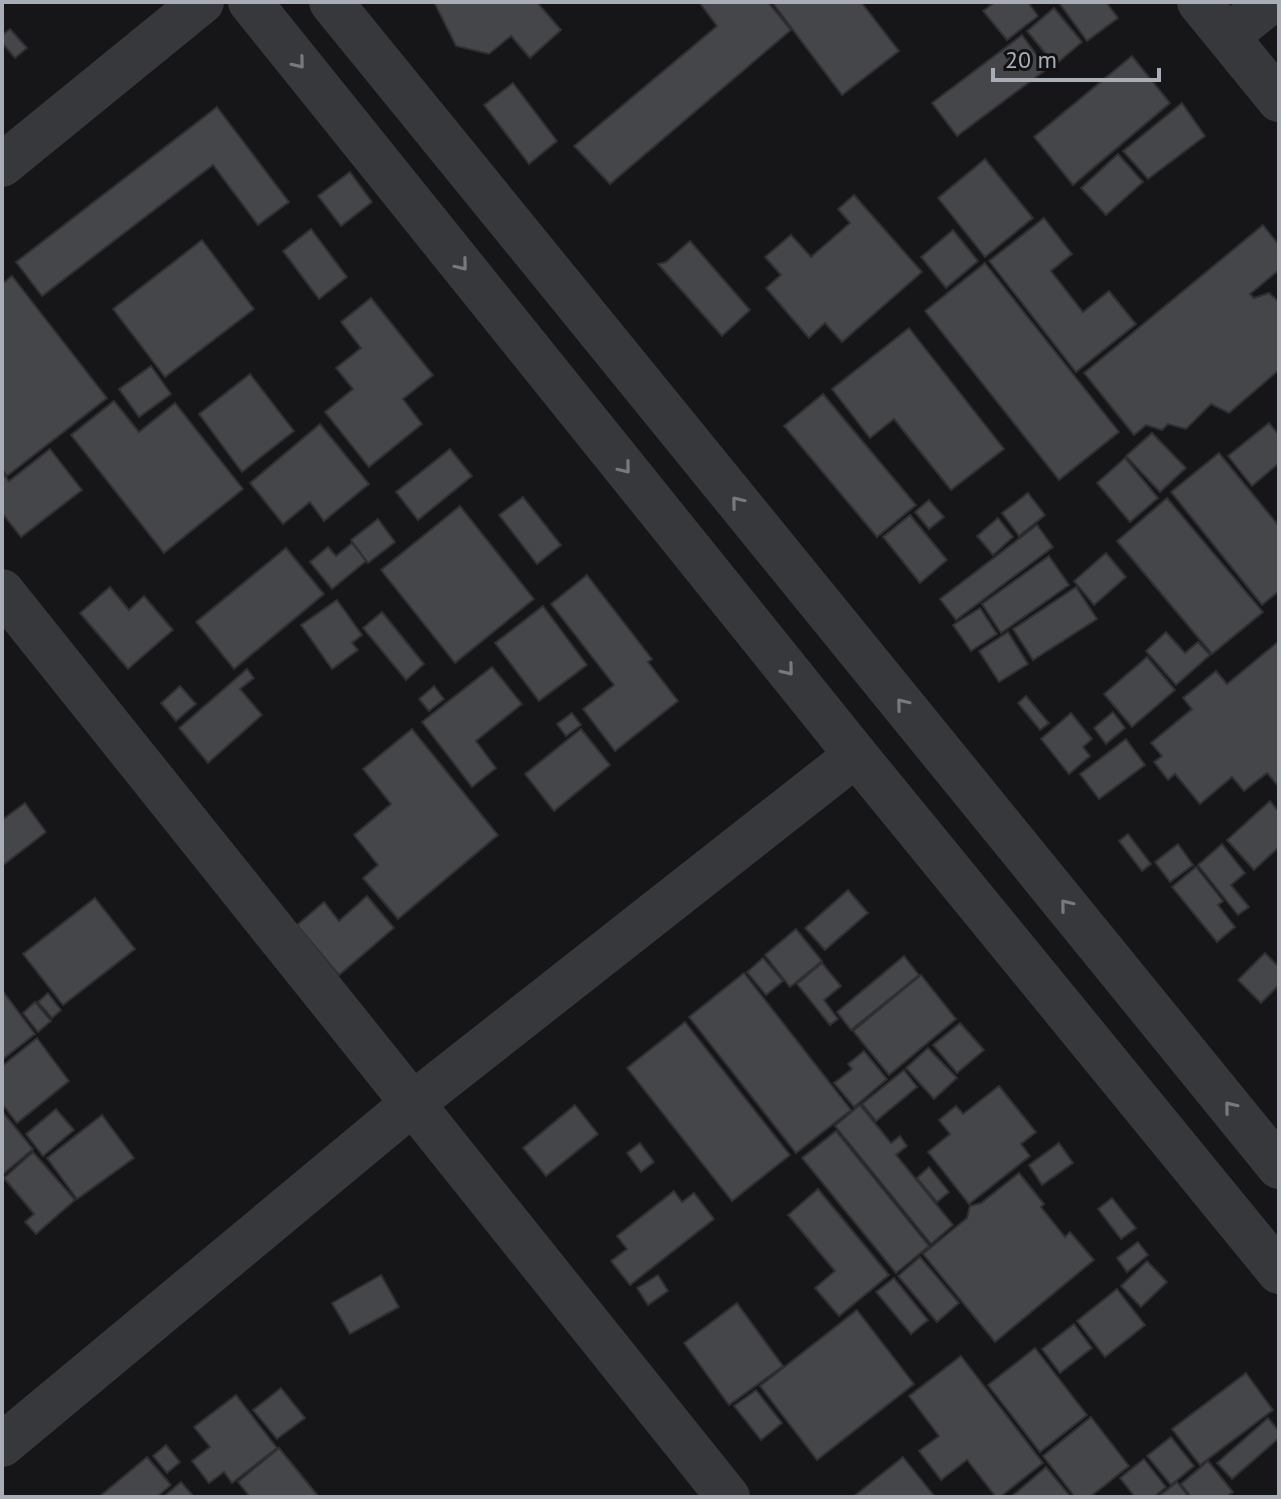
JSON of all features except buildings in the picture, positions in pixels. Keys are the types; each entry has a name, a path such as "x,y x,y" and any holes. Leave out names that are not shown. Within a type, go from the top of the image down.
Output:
{"street":[{"path":"2,165 202,2"},
{"path":"250,2 856,755 1279,1272"},
{"path":"331,2 1279,1167"},
{"path":"1199,2 1279,100"},
{"path":"1228,36 1270,2"},
{"path":"2,591 728,1497"},
{"path":"2,1445 412,1104 856,755"}]}
